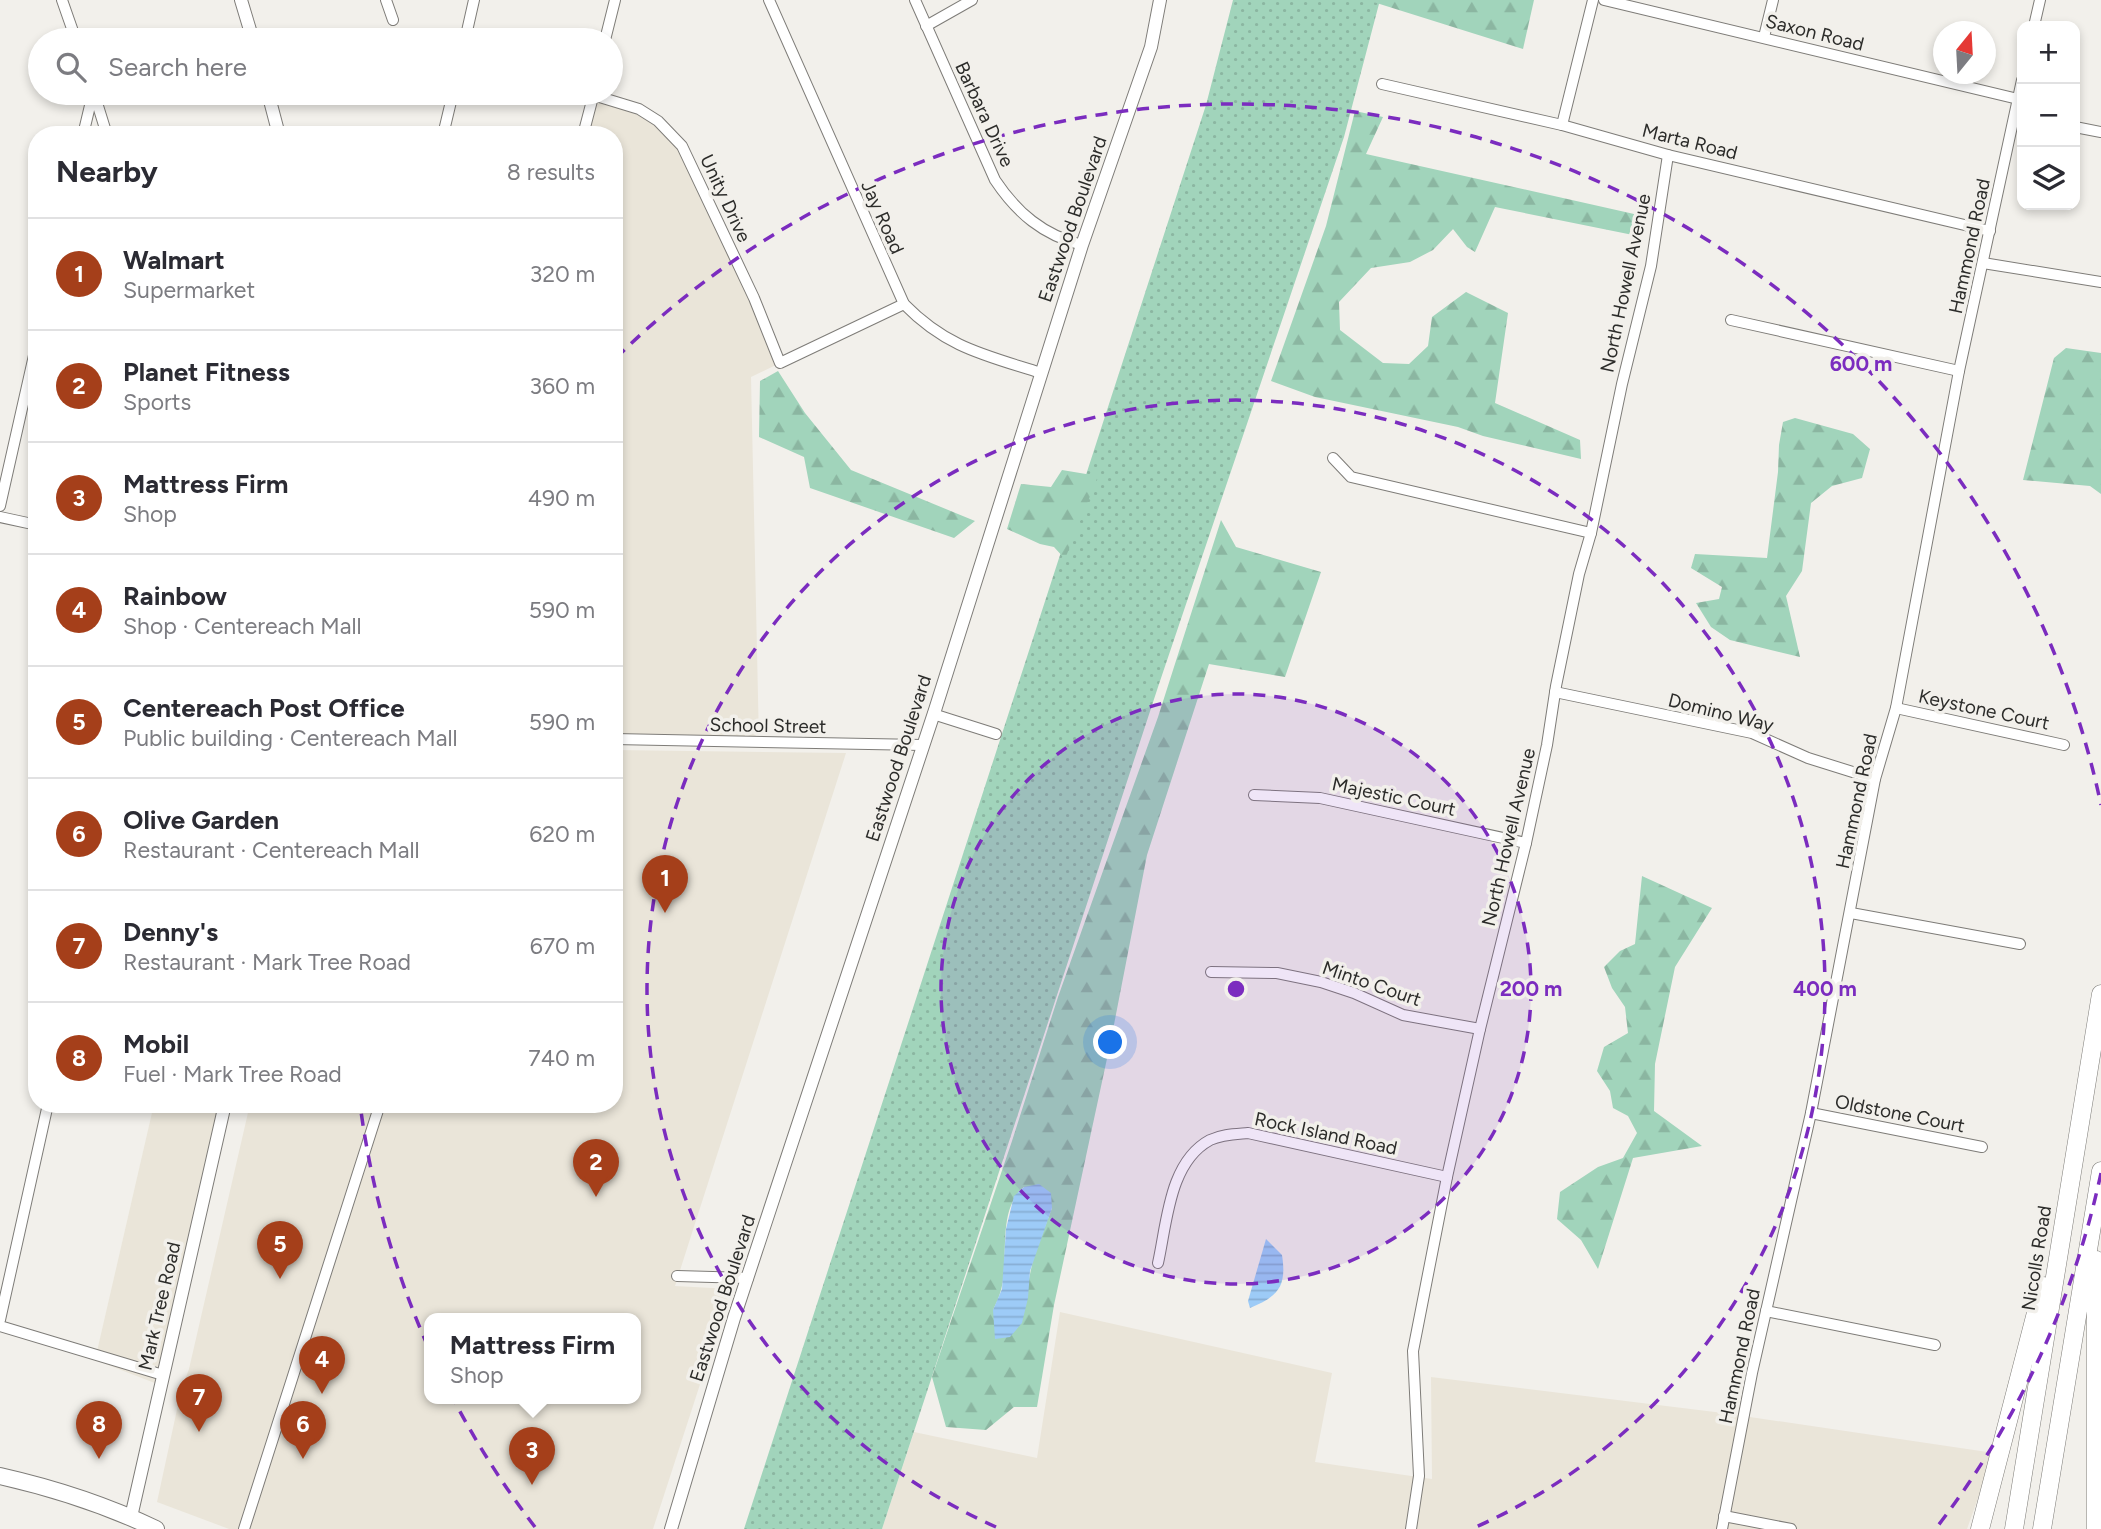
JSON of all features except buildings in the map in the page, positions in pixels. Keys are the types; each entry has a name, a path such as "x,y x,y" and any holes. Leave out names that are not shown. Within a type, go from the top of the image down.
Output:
{"highway":[{"name":"Nicolls Road","path":"2014,1529 2101,994"},
{"path":"2042,1529 2101,1171"},
{"path":"2096,1529 2095,1283 2101,1183"},
{"path":"1980,1529 2046,1269 2066,1205"}],"main road":[{"path":"0,1476 71,1495 156,1529"}],"street":[{"path":"62,0 72,28"},
{"path":"241,0 249,28"},
{"path":"386,0 393,20"},
{"path":"468,28 474,0"},
{"path":"607,28 615,0"},
{"name":"Jay Road","path":"769,0 904,304 931,330 958,346 1041,373"},
{"name":"Barbara Drive","path":"915,0 995,180 1036,225 1060,240 1082,245"},
{"path":"926,26 972,0"},
{"name":"Eastwood Boulevard","path":"671,1529 748,1278 933,714 1082,245 1151,47 1160,0"},
{"path":"1562,125 1593,0"},
{"name":"Saxon Road","path":"1604,0 2017,99"},
{"path":"1764,37 1773,0"},
{"path":"2035,21 2040,0"},
{"name":"Marta Road","path":"1382,84 1562,125 1668,155 1990,232"},
{"name":"Unity Drive","path":"623,104 639,109 659,121 682,146 754,299 780,363 904,304"},
{"path":"85,126 90,105"},
{"path":"97,105 104,126"},
{"path":"271,105 277,126"},
{"path":"445,126 450,105"},
{"path":"585,126 590,105"},
{"name":"Hammond Road","path":"1722,1529 1766,1311 1811,1113 1875,779 1896,708 1959,371 2017,124"},
{"path":"2080,128 2101,132"},
{"name":"North Howell Avenue","path":"1411,1529 1419,1476 1413,1351 1447,1177 1547,745 1579,574 1591,533 1622,384 1651,266 1668,155"},
{"path":"1983,262 2101,282"},
{"path":"1731,320 1959,371"},
{"path":"0,506 28,382"},
{"path":"1333,458 1351,477 1591,533"},
{"path":"0,517 28,523"},
{"name":"Domino Way","path":"1555,692 1752,733 1808,758 1875,779"},
{"name":"Keystone Court","path":"1896,708 2064,744"},
{"path":"933,714 996,734"},
{"name":"School Street","path":"623,739 922,745"},
{"name":"Majestic Court","path":"1254,795 1320,798 1526,843"},
{"path":"1851,913 2020,944"},
{"name":"Minto Court","path":"1210,972 1277,973 1321,982 1354,993 1403,1015 1480,1029"},
{"path":"0,1320 46,1113"},
{"name":"Mark Tree Road","path":"131,1517 223,1113"},
{"path":"244,1529 377,1113"},
{"name":"Oldstone Court","path":"1811,1113 1982,1147"},
{"name":"Rock Island Road","path":"1158,1263 1178,1176 1209,1140 1224,1135 1248,1133 1447,1177"},
{"path":"677,1276 748,1278"},
{"path":"1766,1311 1935,1345"},
{"path":"0,1326 163,1375"},
{"path":"1724,1516 1791,1529"}],"shaded area":[{"path":"623,103 682,146 780,363 751,377 759,742 623,739 623,126 585,126 590,105"},
{"path":"623,750 846,753 675,1286 731,1289 653,1529 229,1529 157,1502 181,1391 189,1369 248,1113 623,1113"},
{"path":"152,1113 223,1113 160,1385 95,1360"},
{"path":"1060,1312 1332,1373 1315,1462 1432,1479 1431,1377 1723,1413 1994,1453 1967,1529 882,1529 914,1432 1037,1458"}],"green space":[{"path":"1233,0 1380,0 1344,137 1158,687 882,1529 744,1529 1206,105"},
{"path":"1367,0 1534,0 1523,49"},
{"path":"1355,111 1383,117 1366,154 1643,216 1633,235 1495,207 1475,252 1467,247 1453,229 1433,250 1410,262 1371,268 1339,302 1340,330 1383,363 1409,364 1428,346 1432,317 1466,292 1508,313 1495,403 1580,440 1581,459 1483,436 1458,427 1315,397 1271,381 1326,226"},
{"path":"2066,348 2101,353 2101,494 2090,486 2023,480 2054,358"},
{"path":"778,371 805,413 851,470 975,521 954,538 810,488 804,457 759,437 760,381"},
{"path":"1795,418 1853,434 1870,449 1862,478 1832,486 1811,503 1802,571 1786,596 1800,657 1730,640 1711,627 1696,603 1719,599 1722,587 1691,568 1695,554 1767,558 1783,422"},
{"path":"1062,470 1098,476 1065,559 1054,547 1040,544 1007,529 1021,484 1051,487"},
{"path":"1221,520 1236,547 1321,572 1285,677 1209,664 1147,855 1111,1040 1054,1305 1037,1407 1014,1407 986,1430 946,1427 932,1377 1058,997 1158,717","holes":["1024,1187 1052,1208 1034,1256 1028,1283 993,1310 1001,1290 1007,1221 1015,1197"]},
{"path":"1642,876 1712,908 1675,967 1655,1064 1654,1111 1702,1146 1633,1158 1598,1269 1581,1240 1557,1219 1560,1192 1598,1167 1623,1158 1637,1133 1628,1116 1613,1108 1610,1091 1597,1071 1604,1047 1628,1033 1625,1007 1612,988 1604,967 1620,951 1635,944"}],"water":[{"path":"1039,1184 1051,1193 1052,1208 1030,1271 1028,1298 1022,1323 1010,1337 995,1339 993,1310 1002,1289 1006,1229 1014,1196 1024,1187"},
{"path":"1266,1239 1282,1255 1283,1275 1274,1294 1250,1308 1248,1301"}],"place":[{"name":"Walmart","path":"665,913"},
{"name":"Planet Fitness","path":"596,1197"},
{"name":"Centereach Post Office","path":"280,1279"},
{"name":"Rainbow","path":"322,1394"},
{"name":"Denny's","path":"199,1432"},
{"name":"Mobil","path":"99,1459"},
{"name":"Olive Garden","path":"303,1459"},
{"name":"Mattress Firm","path":"532,1485"}]}
